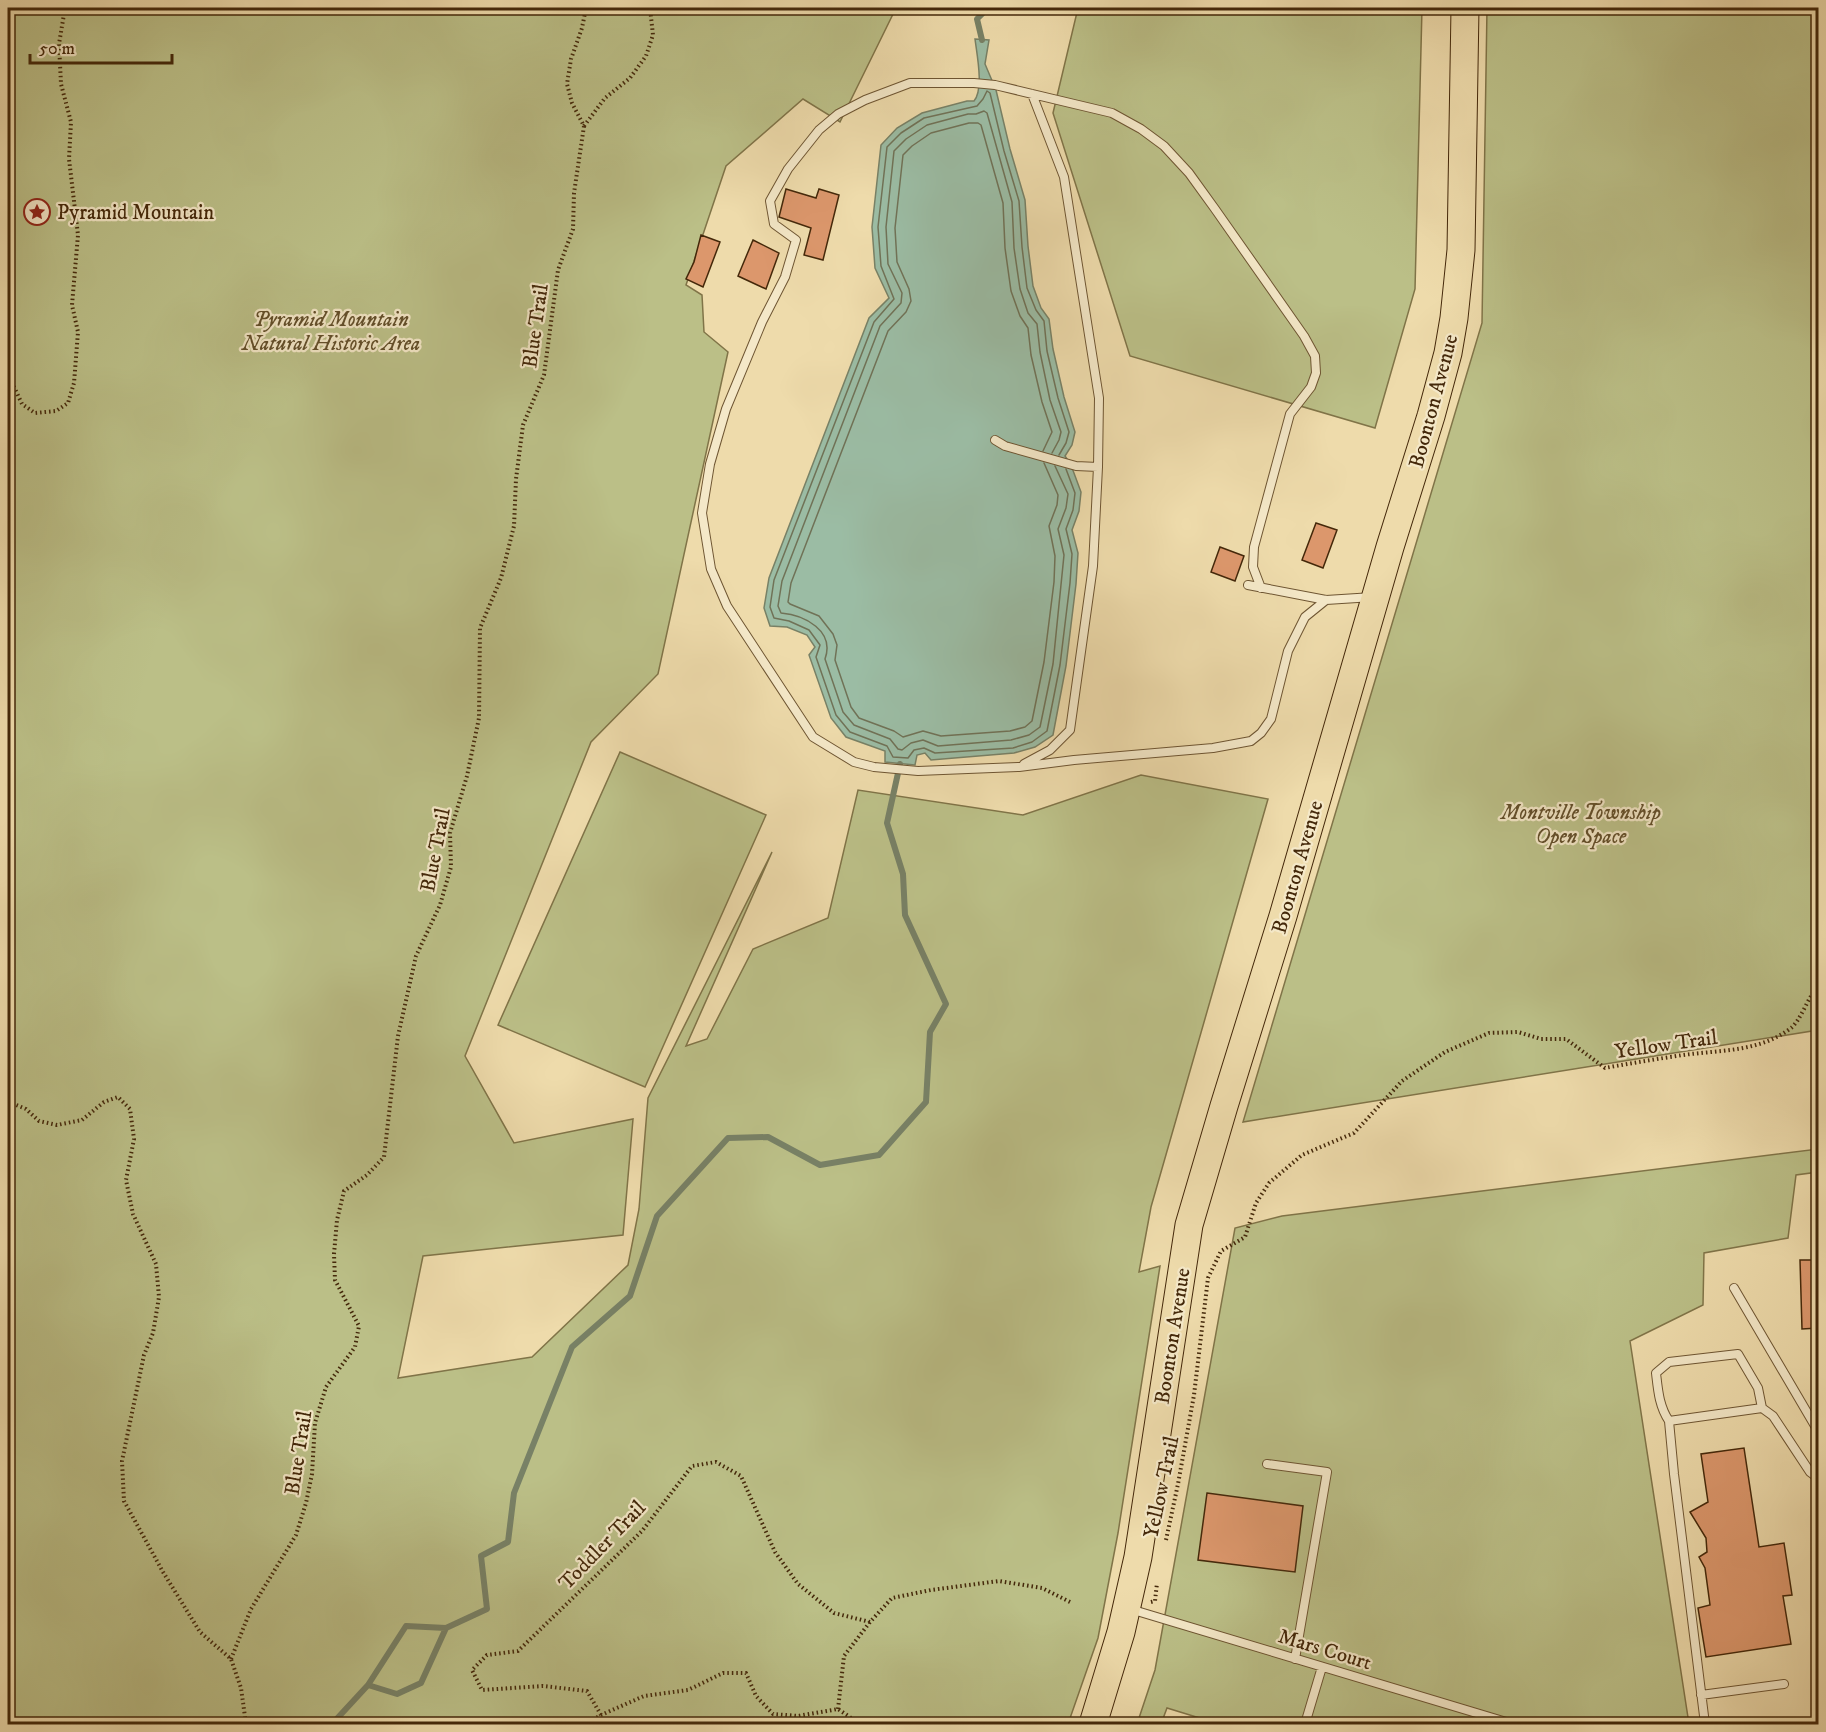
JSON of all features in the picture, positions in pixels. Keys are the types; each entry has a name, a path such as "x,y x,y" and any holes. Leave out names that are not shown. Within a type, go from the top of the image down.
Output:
{"main road":[{"name":"Boonton Avenue","path":"1094,1725 1138,1557 1189,1225 1448,353 1461,250 1465,8"}],"lane":[{"path":"1261,588 1253,567 1254,547 1290,414 1311,387 1316,373 1315,356 1304,336 1215,209 1189,174 1164,146 1142,129 1112,113 995,85 974,83 909,83 865,99 838,114 819,130 788,169 770,201 774,224 796,240 785,277 762,322 726,408 710,464 702,513 711,569 727,606 813,737 854,762 874,767 918,771 1019,767 1214,748 1251,741 1261,733 1271,719 1288,651 1305,617 1326,600"},
{"path":"1019,767 1050,750 1070,730 1093,566 1098,467 1099,398 1064,177 1032,94"},
{"path":"994,440 1005,446 1076,466 1098,467"},
{"path":"1248,585 1326,600 1376,597"},
{"path":"1734,1288 1818,1431"},
{"path":"1705,1725 1669,1421 1659,1400 1656,1373 1669,1362 1738,1354 1754,1378 1762,1408 1773,1416 1810,1472 1818,1478"},
{"path":"1669,1421 1762,1408"},
{"path":"1267,1464 1327,1472 1295,1659"},
{"name":"Mars Court","path":"1126,1608 1513,1725"},
{"path":"1305,1725 1322,1667"},
{"path":"1701,1695 1784,1684"}],"path":[{"path":"8,375 22,404 36,413 56,411 69,403 74,382 78,332 72,304 78,235 69,159 71,122 61,84 59,44 65,8"},
{"path":"586,8 582,28 571,59 567,84 572,103 584,126 605,99 630,78 646,56 653,35 650,8"},
{"name":"Blue Trail","path":"231,1659 251,1609 296,1535 312,1474 315,1423 326,1387 355,1347 359,1326 335,1280 334,1254 337,1220 344,1191 367,1175 384,1157 398,1036 416,956 440,905 451,867 450,833 467,776 478,718 480,628 501,578 514,526 516,479 523,424 544,375 558,270 573,229 574,193 584,126"},
{"name":"Yellow Trail","path":"1165,1541 1194,1395 1208,1278 1221,1251 1245,1237 1256,1203 1269,1183 1302,1155 1354,1133 1401,1082 1445,1052 1489,1033 1518,1032 1541,1039 1566,1039 1605,1068 1685,1055 1729,1051 1768,1042 1793,1027 1811,994 1818,986"},
{"path":"8,1106 14,1104 26,1109 39,1121 57,1125 82,1120 104,1102 118,1097 130,1109 134,1139 126,1180 133,1214 156,1264 159,1298 153,1333 144,1355 122,1461 124,1501 200,1632 231,1659 241,1688 246,1725"},
{"name":"Toddler Trail","path":"600,1715 586,1691 543,1686 483,1690 472,1671 487,1655 518,1651 642,1531 692,1466 716,1462 741,1476 775,1552 798,1584 834,1613 870,1622"},
{"path":"1126,1608 1155,1602 1159,1574"},
{"path":"838,1709 844,1656 870,1622 892,1599 931,1590 999,1581 1042,1588 1070,1602"},
{"path":"585,1725 600,1715 645,1696 688,1690 723,1673 746,1673 756,1695 772,1714 798,1716 838,1709 860,1725"}],"green space":[{"name":"Pyramid Mountain Natural Historic Area","path":"8,8 896,8 840,122 803,99 726,166 686,285 702,295 704,332 728,352 658,674 591,742 465,1056 514,1143 633,1119 623,1235 423,1256 398,1378 532,1357 628,1265 639,1209 648,1098 772,852 686,1046 707,1039 753,949 828,918 858,790 1023,815 1141,775 1268,799 1151,1207 1139,1272 1160,1266 1118,1533 1098,1638 1068,1724 8,1724"},
{"path":"1078,8 1422,8 1415,289 1375,428 1130,356 1053,113"},
{"name":"Montville Township Open Space","path":"1487,8 1818,8 1818,1030 1243,1122 1482,323"},
{"path":"620,752 766,815 645,1087 498,1025"},
{"path":"1818,1149 1818,1172 1796,1175 1788,1238 1704,1253 1703,1305 1630,1341 1689,1724 1219,1724 1167,1708 1161,1724 1137,1724 1155,1670 1235,1228 1282,1216"}],"water":[{"path":"975,39 989,40 985,64 996,90 1025,200 1033,286 1041,308 1049,319 1064,397 1075,432 1072,445 1065,456 1071,465 1081,492 1079,511 1072,530 1078,553 1066,666 1053,735 1035,747 1014,753 931,760 925,753 917,755 915,765 885,762 885,751 846,737 831,718 809,655 815,647 807,635 787,627 770,626 764,608 769,578 869,318 889,298 875,268 872,227 881,145 897,128 922,113 974,101 979,88"}],"building":[{"path":"786,189 816,198 819,189 839,195 823,260 804,255 811,228 779,217"},
{"path":"701,235 720,242 703,287 686,279 694,262"},
{"path":"753,240 779,253 766,289 738,276"},
{"path":"1316,523 1337,530 1323,568 1302,560"},
{"path":"1220,547 1244,556 1235,581 1211,572"},
{"path":"1800,1260 1818,1260 1818,1328 1802,1329"},
{"path":"1744,1448 1759,1547 1784,1543 1792,1595 1783,1596 1791,1644 1706,1657 1698,1608 1710,1605 1705,1568 1699,1557 1707,1552 1706,1538 1690,1512 1708,1502 1701,1454"},
{"path":"1207,1493 1303,1506 1295,1572 1198,1560"}],"waterway":[{"path":"982,40 977,19 988,8"},
{"path":"332,1724 368,1685 397,1694 421,1683 446,1628 487,1609 481,1556 508,1542 514,1493 572,1347 630,1296 657,1216 728,1138 768,1137 820,1165 879,1155 926,1102 930,1032 946,1004 905,915 903,874 887,823 900,764"},
{"path":"368,1685 406,1626 446,1628"}],"place":[{"name":"Pyramid Mountain","path":"37,212"}]}
